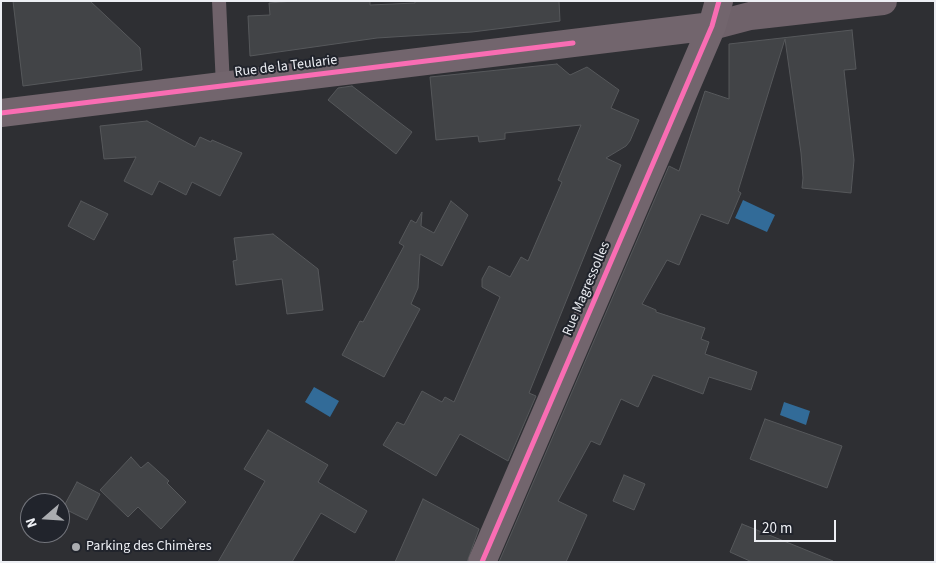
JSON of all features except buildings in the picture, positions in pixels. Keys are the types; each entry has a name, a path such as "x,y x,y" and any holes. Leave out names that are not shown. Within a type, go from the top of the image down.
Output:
{"street":[{"path":"715,14 750,16 883,1"},
{"name":"Rue de la Teularie","path":"1,114 223,86 715,14"},
{"name":"Rue Magressolles","path":"482,562 715,14"}],"lane":[{"path":"219,1 223,86"}],"water":[{"path":"743,200 775,215 767,232 735,218"},
{"path":"314,387 339,401 330,417 305,402"},
{"path":"784,402 810,411 806,425 780,415"}],"cycle path":[{"path":"482,562 712,26 719,1"},
{"path":"1,113 573,43"}],"place":[{"name":"Parking des Chimères","path":"76,547"}]}
